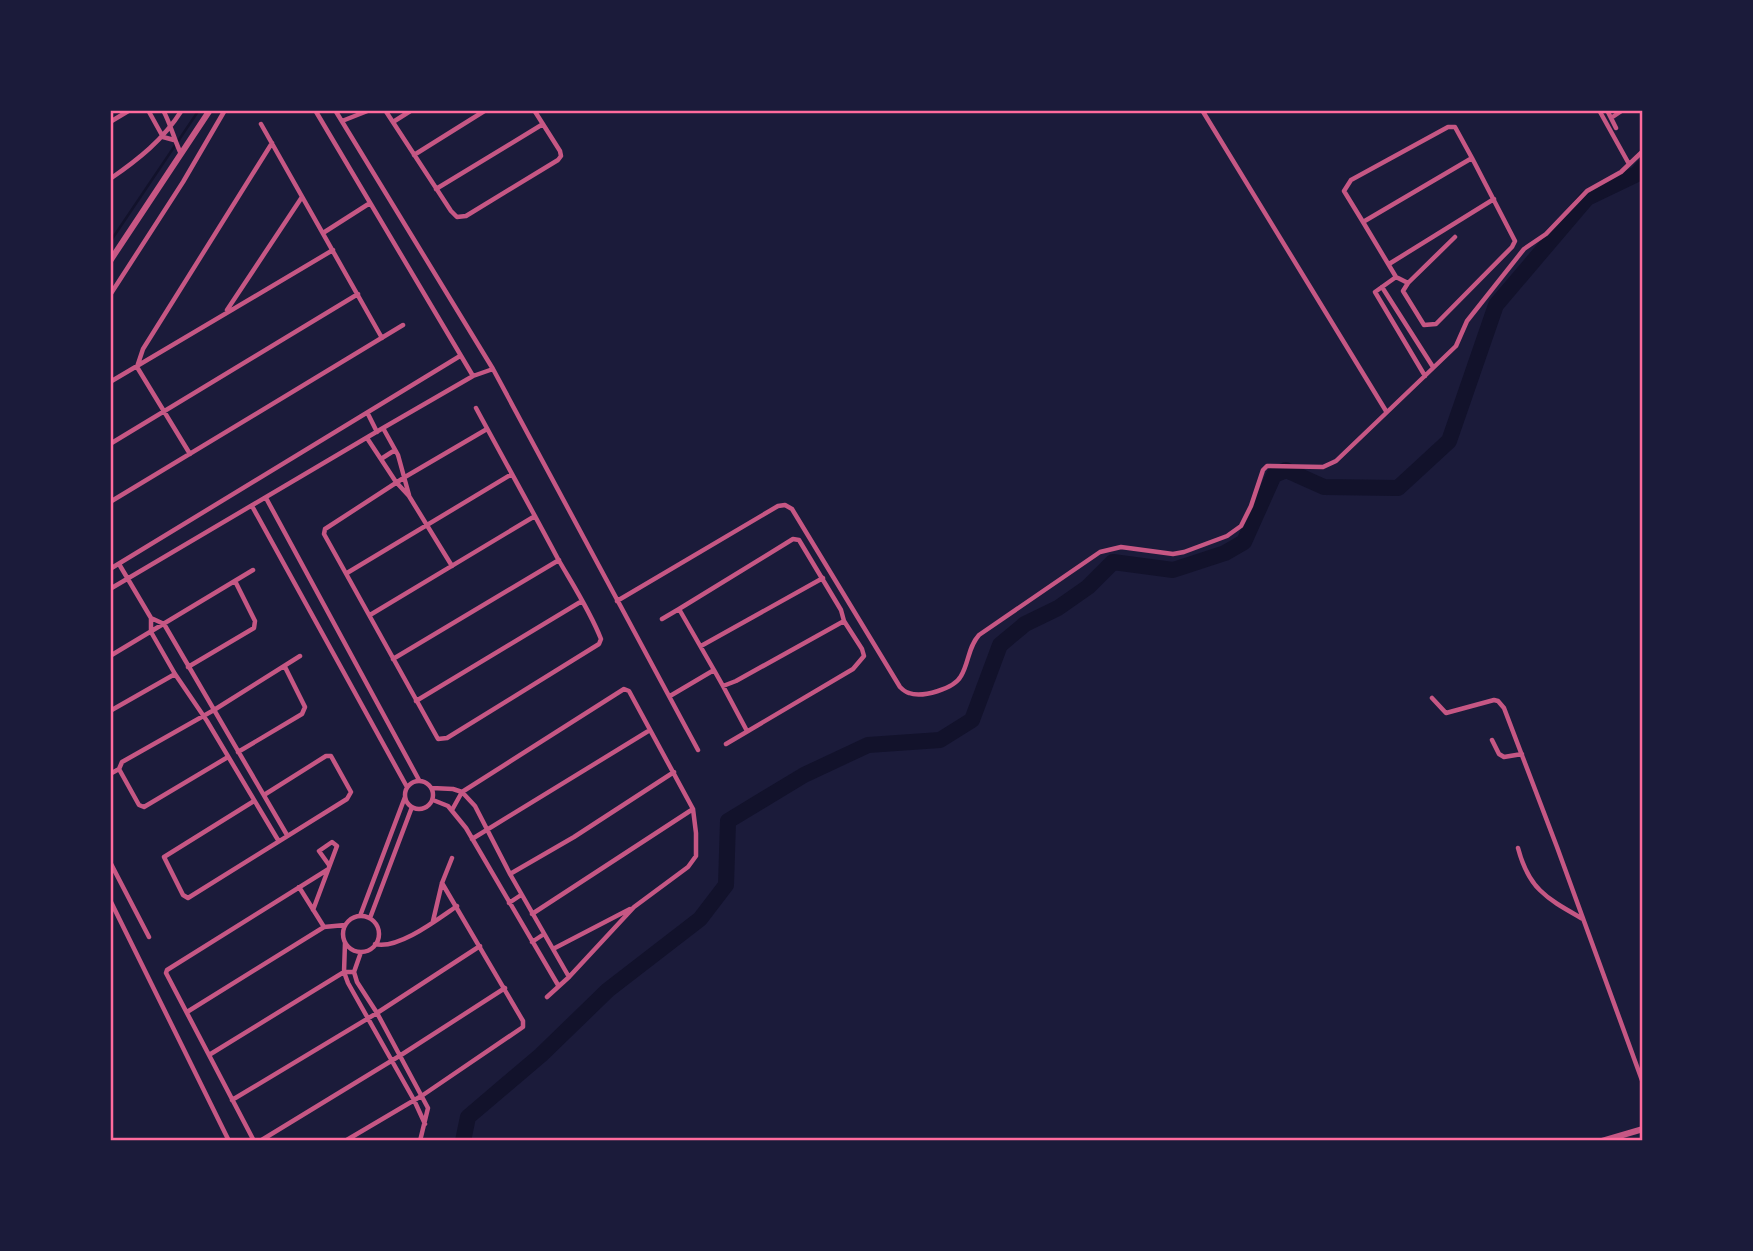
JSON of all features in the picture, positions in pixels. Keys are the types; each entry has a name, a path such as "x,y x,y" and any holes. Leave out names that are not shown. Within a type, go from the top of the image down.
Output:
{"street":[{"path":"110,122 130,110"},
{"path":"148,110 163,136 177,146"},
{"path":"163,110 172,126 177,146"},
{"path":"110,179 144,156 172,126 182,110"},
{"path":"110,261 177,146 210,110"},
{"path":"110,296 183,182 225,110"},
{"path":"315,110 473,376"},
{"path":"335,110 493,369 698,750"},
{"path":"342,121 370,110"},
{"path":"385,110 450,211 457,217 466,216 548,169 561,156 534,110"},
{"path":"393,122 412,110"},
{"path":"414,155 486,110"},
{"path":"1202,110 1386,411"},
{"path":"1599,110 1629,164"},
{"path":"1607,110 1616,128"},
{"path":"1611,118 1623,110"},
{"path":"261,124 382,338"},
{"path":"436,188 543,124"},
{"path":"1408,283 1396,277 1344,191 1351,180 1448,127 1454,127 1515,241 1436,324 1424,325 1403,291 1455,237"},
{"path":"190,454 137,366 143,349 272,143"},
{"path":"617,601 778,506 785,505 792,509 900,687 908,693 922,694 956,682 963,674 971,646 979,635 1100,552 1122,547 1173,554 1227,536 1241,526 1267,466 1329,465 1456,346 1467,321 1524,249 1546,234 1587,191 1621,172 1643,151"},
{"path":"1363,222 1472,158"},
{"path":"225,314 302,197"},
{"path":"1389,264 1494,199"},
{"path":"323,233 370,204"},
{"path":"110,382 332,250"},
{"path":"1396,277 1375,292 1425,376"},
{"path":"1382,286 1433,367"},
{"path":"110,444 358,295"},
{"path":"110,502 403,325"},
{"path":"110,569 460,356"},
{"path":"110,589 473,376 493,369"},
{"path":"476,408 601,637 598,644 442,740 435,736 326,538 325,529 396,482 487,429"},
{"path":"368,414 377,432"},
{"path":"383,428 395,450 409,496"},
{"path":"367,438 396,482 409,496 452,566"},
{"path":"381,459 395,450"},
{"path":"347,573 512,474"},
{"path":"266,498 419,780"},
{"path":"252,505 407,787 360,916"},
{"path":"370,615 535,516"},
{"path":"662,619 793,539 799,540 841,610 844,621 863,649 864,656 853,669 726,744"},
{"path":"393,659 559,560"},
{"path":"119,564 151,618 151,632 175,674 204,716 278,840"},
{"path":"110,656 253,570"},
{"path":"701,646 823,578"},
{"path":"188,667 254,628 255,621 235,581"},
{"path":"416,701 582,601"},
{"path":"679,609 747,730"},
{"path":"151,618 164,624 287,835"},
{"path":"723,686 757,671 844,621"},
{"path":"110,774 119,769 122,762 204,716 300,656"},
{"path":"238,752 302,714 305,707 303,701 285,667"},
{"path":"670,696 715,670"},
{"path":"110,711 175,674"},
{"path":"452,810 462,792 621,690 629,691 693,809 697,848 693,862 634,907 547,997"},
{"path":"1432,698 1446,713 1489,701 1498,701 1506,713 1643,1083"},
{"path":"472,839 649,730"},
{"path":"1492,740 1499,754 1504,757 1522,754"},
{"path":"254,800 164,857 183,895 188,898 350,797 351,792 331,756 326,756 264,795"},
{"path":"119,769 139,805 144,807 228,757"},
{"path":"240,778 250,772"},
{"path":"510,874 574,837 674,772"},
{"path":"405,797 412,807 424,809 433,800 432,788 427,782 419,780 407,787"},
{"path":"432,788 462,792 475,806 486,832 569,977"},
{"path":"433,800 442,802 452,810 472,839 558,985"},
{"path":"370,918 412,807"},
{"path":"532,914 693,809"},
{"path":"313,910 328,867 338,849 332,842 319,851 328,867"},
{"path":"1518,848 1534,885 1548,899 1584,919"},
{"path":"433,922 442,883 452,858"},
{"path":"110,862 149,937"},
{"path":"254,1141 166,974 167,970 328,867"},
{"path":"345,1141 423,1095 523,1027 523,1021 505,988 442,883"},
{"path":"299,887 324,927"},
{"path":"509,903 521,895"},
{"path":"110,900 229,1141"},
{"path":"375,944 393,944 457,906"},
{"path":"553,949 634,907"},
{"path":"345,943 361,952 369,950 379,937 377,926 370,918 360,916 352,918 345,925 344,972 425,1125"},
{"path":"187,1012 324,927 345,925"},
{"path":"532,942 544,934"},
{"path":"233,1100 369,1018 480,946"},
{"path":"361,952 354,972 357,982 401,1055 428,1108 420,1141"},
{"path":"209,1055 344,972 354,972"},
{"path":"260,1141 505,988"},
{"path":"1602,1141 1643,1129"}],"waterway":[{"path":"110,242 199,110"},
{"path":"463,1141 468,1117 541,1055 608,990 700,919 726,885 728,821 804,775 868,745 940,740 972,720 1000,645 1025,624 1058,608 1088,587 1113,562 1173,570 1225,553 1244,542 1274,475 1286,470 1324,487 1398,488 1449,441 1496,305 1587,198 1637,174 1643,167"}]}
